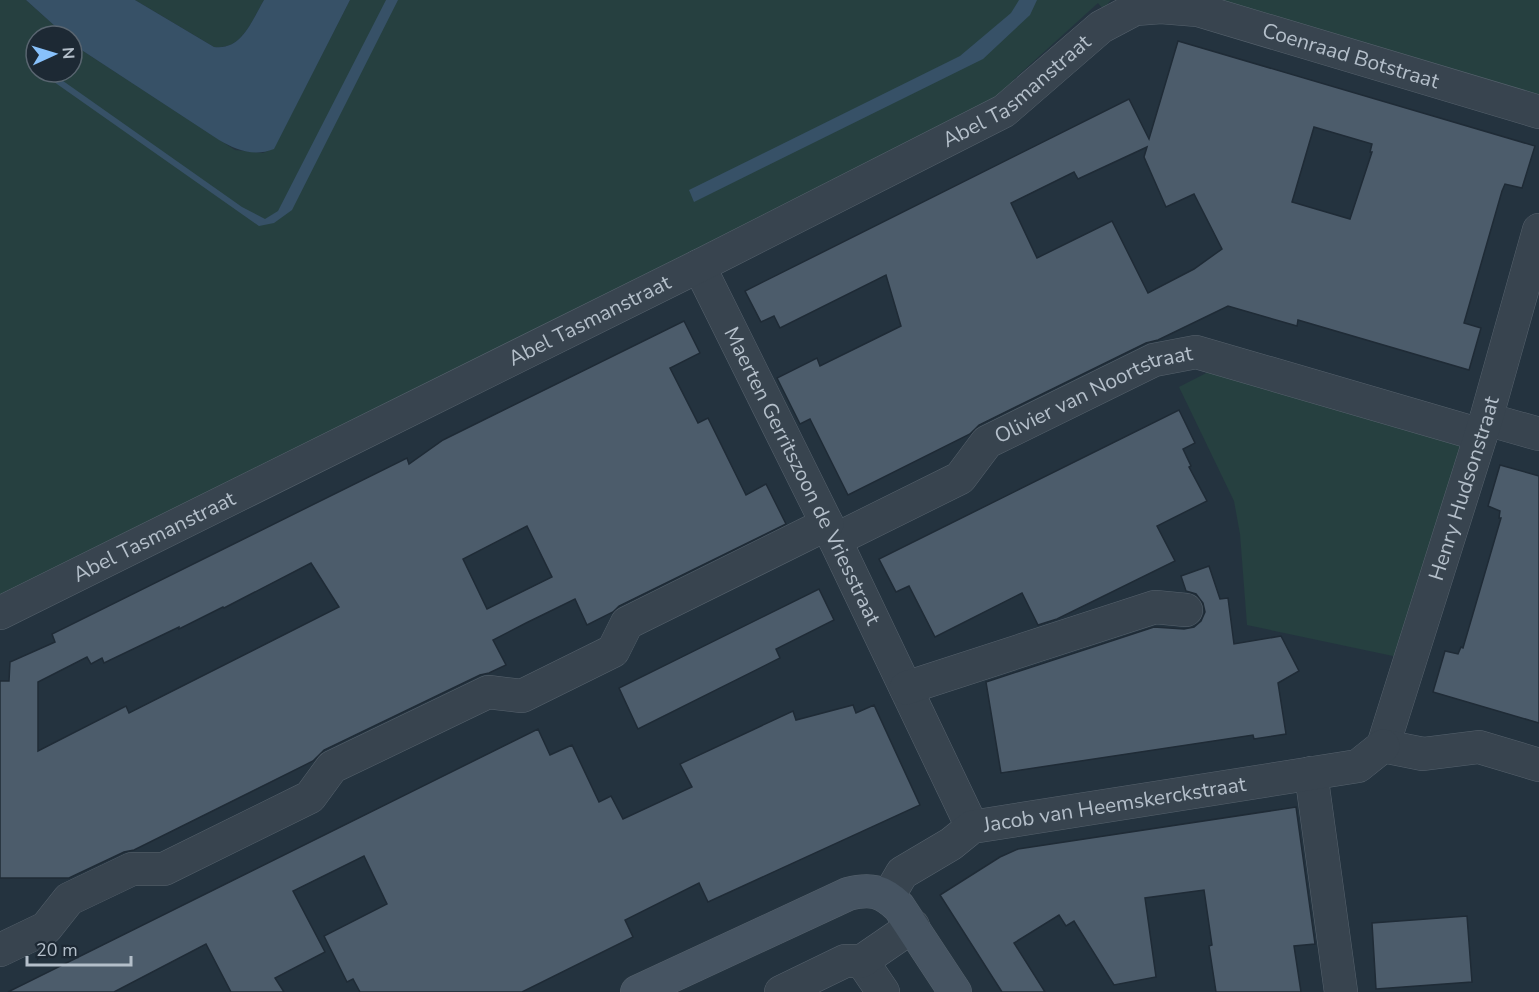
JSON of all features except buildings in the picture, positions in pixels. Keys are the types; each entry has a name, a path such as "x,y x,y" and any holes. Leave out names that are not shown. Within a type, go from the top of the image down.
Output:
{"street":[{"name":"Coenraad Botstraat","path":"1162,3 1198,10 1539,112"},
{"name":"Abel Tasmanstraat","path":"0,613 699,266 1004,111 1101,27 1135,9 1162,3"},
{"name":"Henry Hudsonstraat","path":"1383,746 1483,427 1539,230"},
{"name":"Maerten Gerritszoon de Vriesstraat","path":"699,266 831,532 972,827"},
{"name":"Olivier van Noortstraat","path":"0,950 46,928 69,899 132,869 164,868 310,797 332,767 488,692 522,696 613,651 627,623 831,532 960,478 987,442 1154,360 1196,352 1483,427 1539,434"},
{"path":"906,688 1155,607 1186,610"},
{"path":"1383,746 1423,754 1479,747 1539,765"},
{"name":"Jacob van Heemskerckstraat","path":"888,897 902,873 951,844 972,827 1358,766 1383,746"},
{"path":"1311,773 1341,992"},
{"path":"637,992 848,894 861,891 875,892 888,897 899,908 955,992"},
{"path":"781,992 845,962 862,961 913,926"},
{"path":"862,961 883,992"}],"green space":[{"path":"0,0 26,0 53,24 24,24 24,84 84,84 84,52 235,150 263,153 274,148 350,0 1111,0 1103,9 1098,3 1013,80 1017,85 990,105 0,595"},
{"path":"135,0 264,0 239,39 224,47 214,47"},
{"path":"1210,0 1539,0 1539,96"},
{"path":"1218,367 1473,441 1412,660 1247,625 1240,534 1234,501 1179,387"}],"water":[{"path":"26,0 135,0 214,47 224,47 239,39 245,32 264,0 350,0 274,149 259,152 232,147 219,140 84,52 84,24 53,24"},
{"path":"386,0 398,0 292,210 274,223 259,226 57,84 67,84 242,207 265,219 278,211"},
{"path":"1019,0 1037,0 1030,15 983,59 694,202 689,190 960,56 1011,13"}]}
